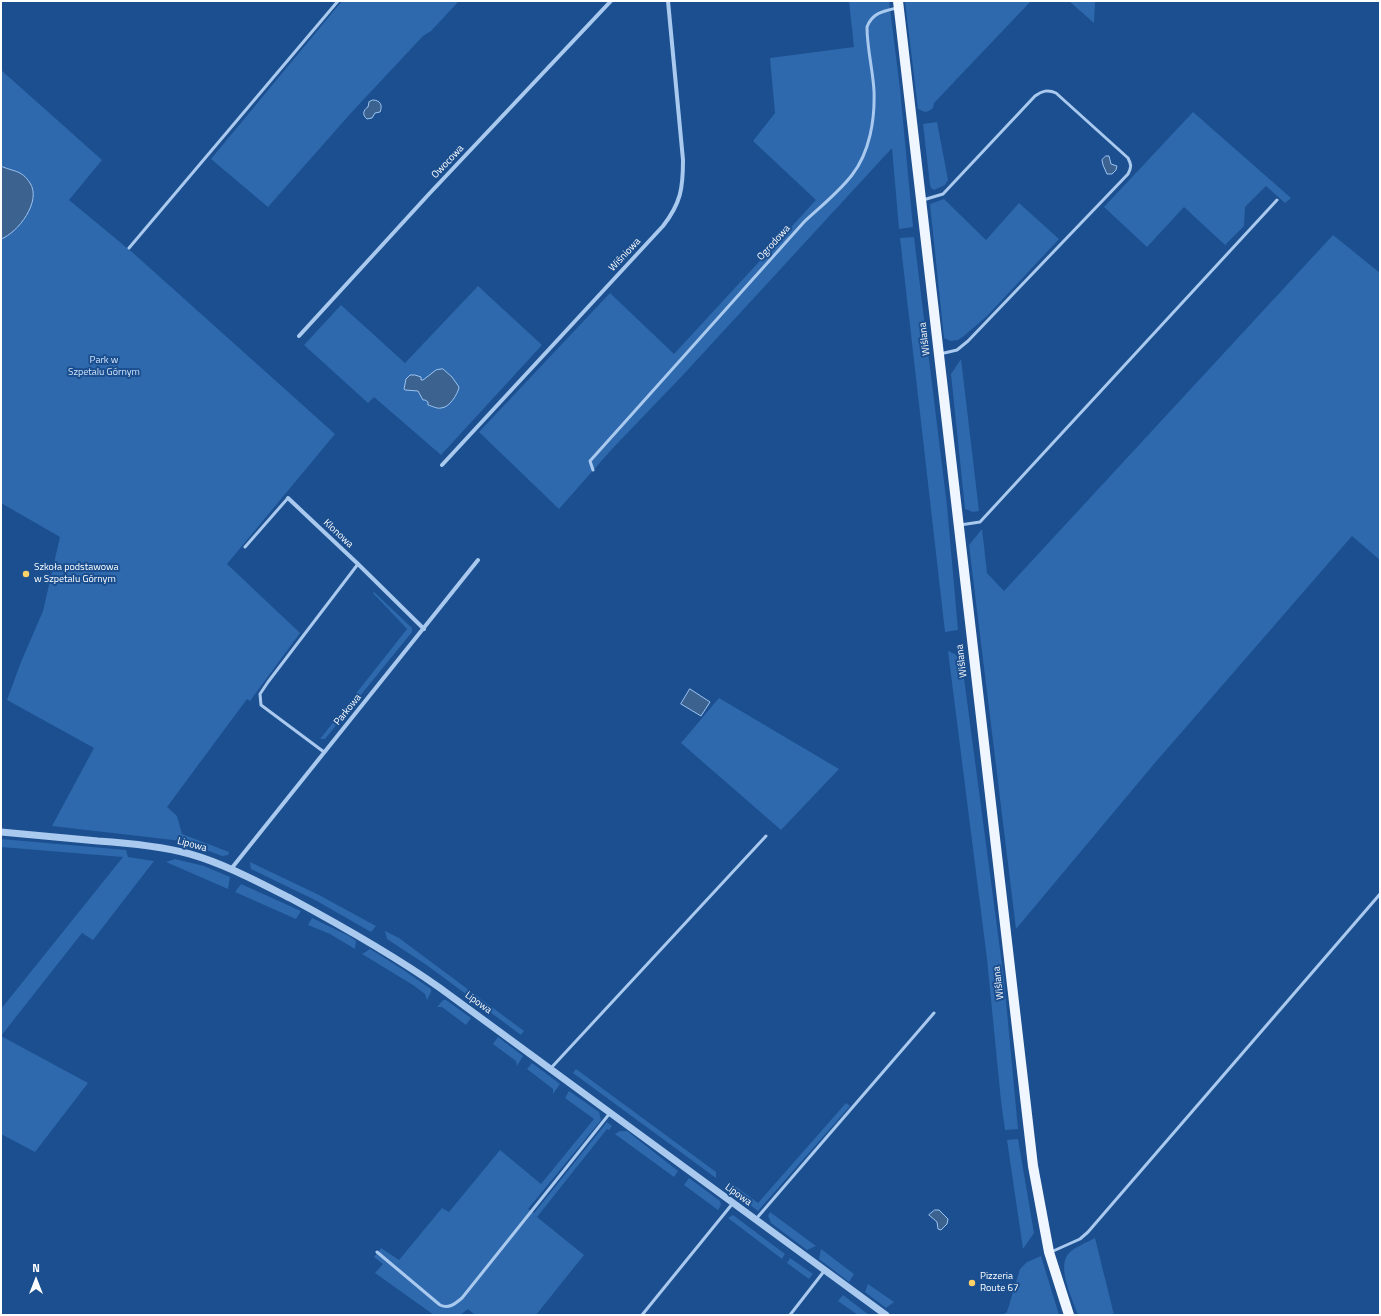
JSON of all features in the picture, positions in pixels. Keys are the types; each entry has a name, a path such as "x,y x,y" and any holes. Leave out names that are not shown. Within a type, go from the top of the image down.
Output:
{"main road":[{"name":"Wiślana","path":"898,5 1033,1166 1049,1252 1069,1315"}],"street":[{"name":"Owocowa","path":"299,336 432,190 612,1"},
{"name":"Wiśniowa","path":"442,465 663,226 677,205 681,195 683,181 683,160 668,1"},
{"name":"Klonowa","path":"288,498 424,629"},
{"name":"Parkowa","path":"230,869 478,560"},
{"name":"Lipowa","path":"1,832 130,843 190,854 207,859 230,869 334,921 390,954 445,991 886,1315"}],"lane":[{"path":"129,248 338,1"},
{"name":"Ogrodowa","path":"593,470 590,460 804,222 853,174 865,152 869,139 874,106 874,91 867,28 871,18 879,12 898,5"},
{"path":"921,201 943,194 1035,96 1047,90 1052,90 1056,93 1128,158 1131,164 1131,169 1128,174 968,341 957,350 939,354"},
{"path":"958,525 980,522 1277,200"},
{"name":"Klonowa","path":"245,547 288,498"},
{"path":"324,752 261,705 260,694 358,564"},
{"path":"550,1068 766,836"},
{"path":"1049,1252 1080,1239 1088,1232 1380,894"},
{"path":"755,1220 934,1014"},
{"path":"377,1252 440,1305 444,1307 455,1304 462,1298 610,1113"},
{"path":"642,1315 733,1203"},
{"path":"790,1315 824,1270"}],"green space":[{"path":"342,1 459,1 431,31 423,36 351,113 268,207 211,159"},
{"path":"849,1 889,1 900,89 913,227 899,229 892,148 683,375 612,449 559,509 479,432 610,293 674,354 816,200 753,141 775,113 770,58 854,47"},
{"path":"905,1 1031,1 934,103 933,107 929,111 925,112 918,109"},
{"path":"1069,1 1095,1 1094,23"},
{"name":"Park w Szpetalu Górnym","path":"1,70 102,160 69,200 132,252 335,434 227,564 300,633 250,701 247,699 167,807 177,816 182,834 229,852 228,855 222,856 182,841 52,826 94,748 7,700 21,662 43,611 60,537 1,503"},
{"path":"1193,112 1291,198 1285,203 1266,186 1245,207 1244,226 1225,245 1184,207 1147,247 1104,207"},
{"path":"937,122 948,180 945,185 934,190 930,185 923,124"},
{"path":"944,199 986,240 1019,203 1059,239 987,316 964,336 958,340 950,341 944,338 930,204"},
{"path":"1333,235 1380,273 1380,560 1352,536 1154,764 1016,929 969,545 982,529 987,573 1004,591"},
{"path":"914,237 947,506 958,630 945,632 900,238"},
{"path":"478,286 542,345 441,455 374,397 368,403 304,345 341,305 405,363"},
{"path":"961,359 979,511 973,512 965,509 951,374"},
{"path":"374,592 412,628 412,632 325,739 320,739 407,629 373,593"},
{"path":"948,651 955,654 962,663 1004,980 1018,1129 1005,1130 987,959"},
{"path":"719,698 839,769 781,830 681,743"},
{"path":"1,839 126,850 128,857 154,861 93,940 82,933 1,1036 1,1009 123,857 1,847"},
{"path":"175,859 204,866 230,877 228,889 166,862"},
{"path":"250,862 319,895 376,926 371,932 315,900 251,869"},
{"path":"241,884 301,911 296,919 235,892"},
{"path":"312,918 356,941 355,949 330,934 308,925"},
{"path":"385,931 399,938 524,1031 521,1035 428,966 387,939"},
{"path":"370,949 431,989 427,1000 425,994 413,985 362,954"},
{"path":"443,1000 446,1000 471,1018 466,1025 442,1007 437,1007"},
{"path":"1,1036 88,1083 35,1152 1,1134"},
{"path":"498,1037 523,1056 517,1066 516,1061 493,1044"},
{"path":"532,1063 560,1084 553,1094 553,1089 527,1069"},
{"path":"576,1069 716,1172 716,1178 573,1073"},
{"path":"569,1091 599,1112 601,1120 528,1209 534,1213 607,1122 612,1126 609,1130 607,1129 537,1217 584,1255 536,1315 475,1315 468,1309 460,1315 434,1315 375,1273 383,1264 374,1257 381,1248 399,1260 442,1208 449,1212 500,1150 541,1184 594,1119 565,1098"},
{"path":"846,1103 850,1106 758,1211 727,1187 731,1183 758,1203"},
{"path":"620,1131 627,1131 678,1171 674,1177 615,1134"},
{"path":"1018,1139 1034,1233 1023,1249 1007,1140"},
{"path":"689,1178 720,1201 721,1205 718,1210 684,1185"},
{"path":"770,1212 816,1246 807,1250 771,1223 768,1216"},
{"path":"733,1215 785,1254 782,1259 728,1218"},
{"path":"1095,1238 1114,1315 1078,1315 1066,1283 1064,1265 1066,1258 1072,1250"},
{"path":"821,1249 854,1274 849,1282 819,1259"},
{"path":"1041,1256 1059,1315 1003,1315 1007,1312 1020,1269 1027,1262"},
{"path":"790,1258 813,1274 809,1279 787,1263"},
{"path":"868,1284 894,1302 886,1308 865,1292"},
{"path":"843,1295 869,1315 858,1315 838,1301"}],"shaded area":[{"path":"373,100 379,102 381,109 380,112 375,113 372,118 367,119 364,116 364,111 368,107 369,102"},
{"path":"1106,156 1109,156 1111,164 1117,166 1116,170 1112,174 1107,174 1103,165 1102,160"},
{"path":"1,166 20,173 27,178 33,190 33,198 31,207 21,223 8,236 1,239"},
{"path":"443,369 452,377 459,387 453,400 447,406 438,408 428,405 428,402 423,400 418,391 404,389 406,379 410,375 421,377 421,380 423,380 436,370"},
{"path":"690,689 710,702 701,716 681,704"},
{"path":"935,1210 939,1210 948,1219 947,1224 941,1230 938,1229 937,1222 929,1215"}],"place":[{"name":"Szkoła podstawowa w Szpetalu Górnym","path":"26,574"},
{"name":"Pizzeria Route 67","path":"972,1283"}]}
